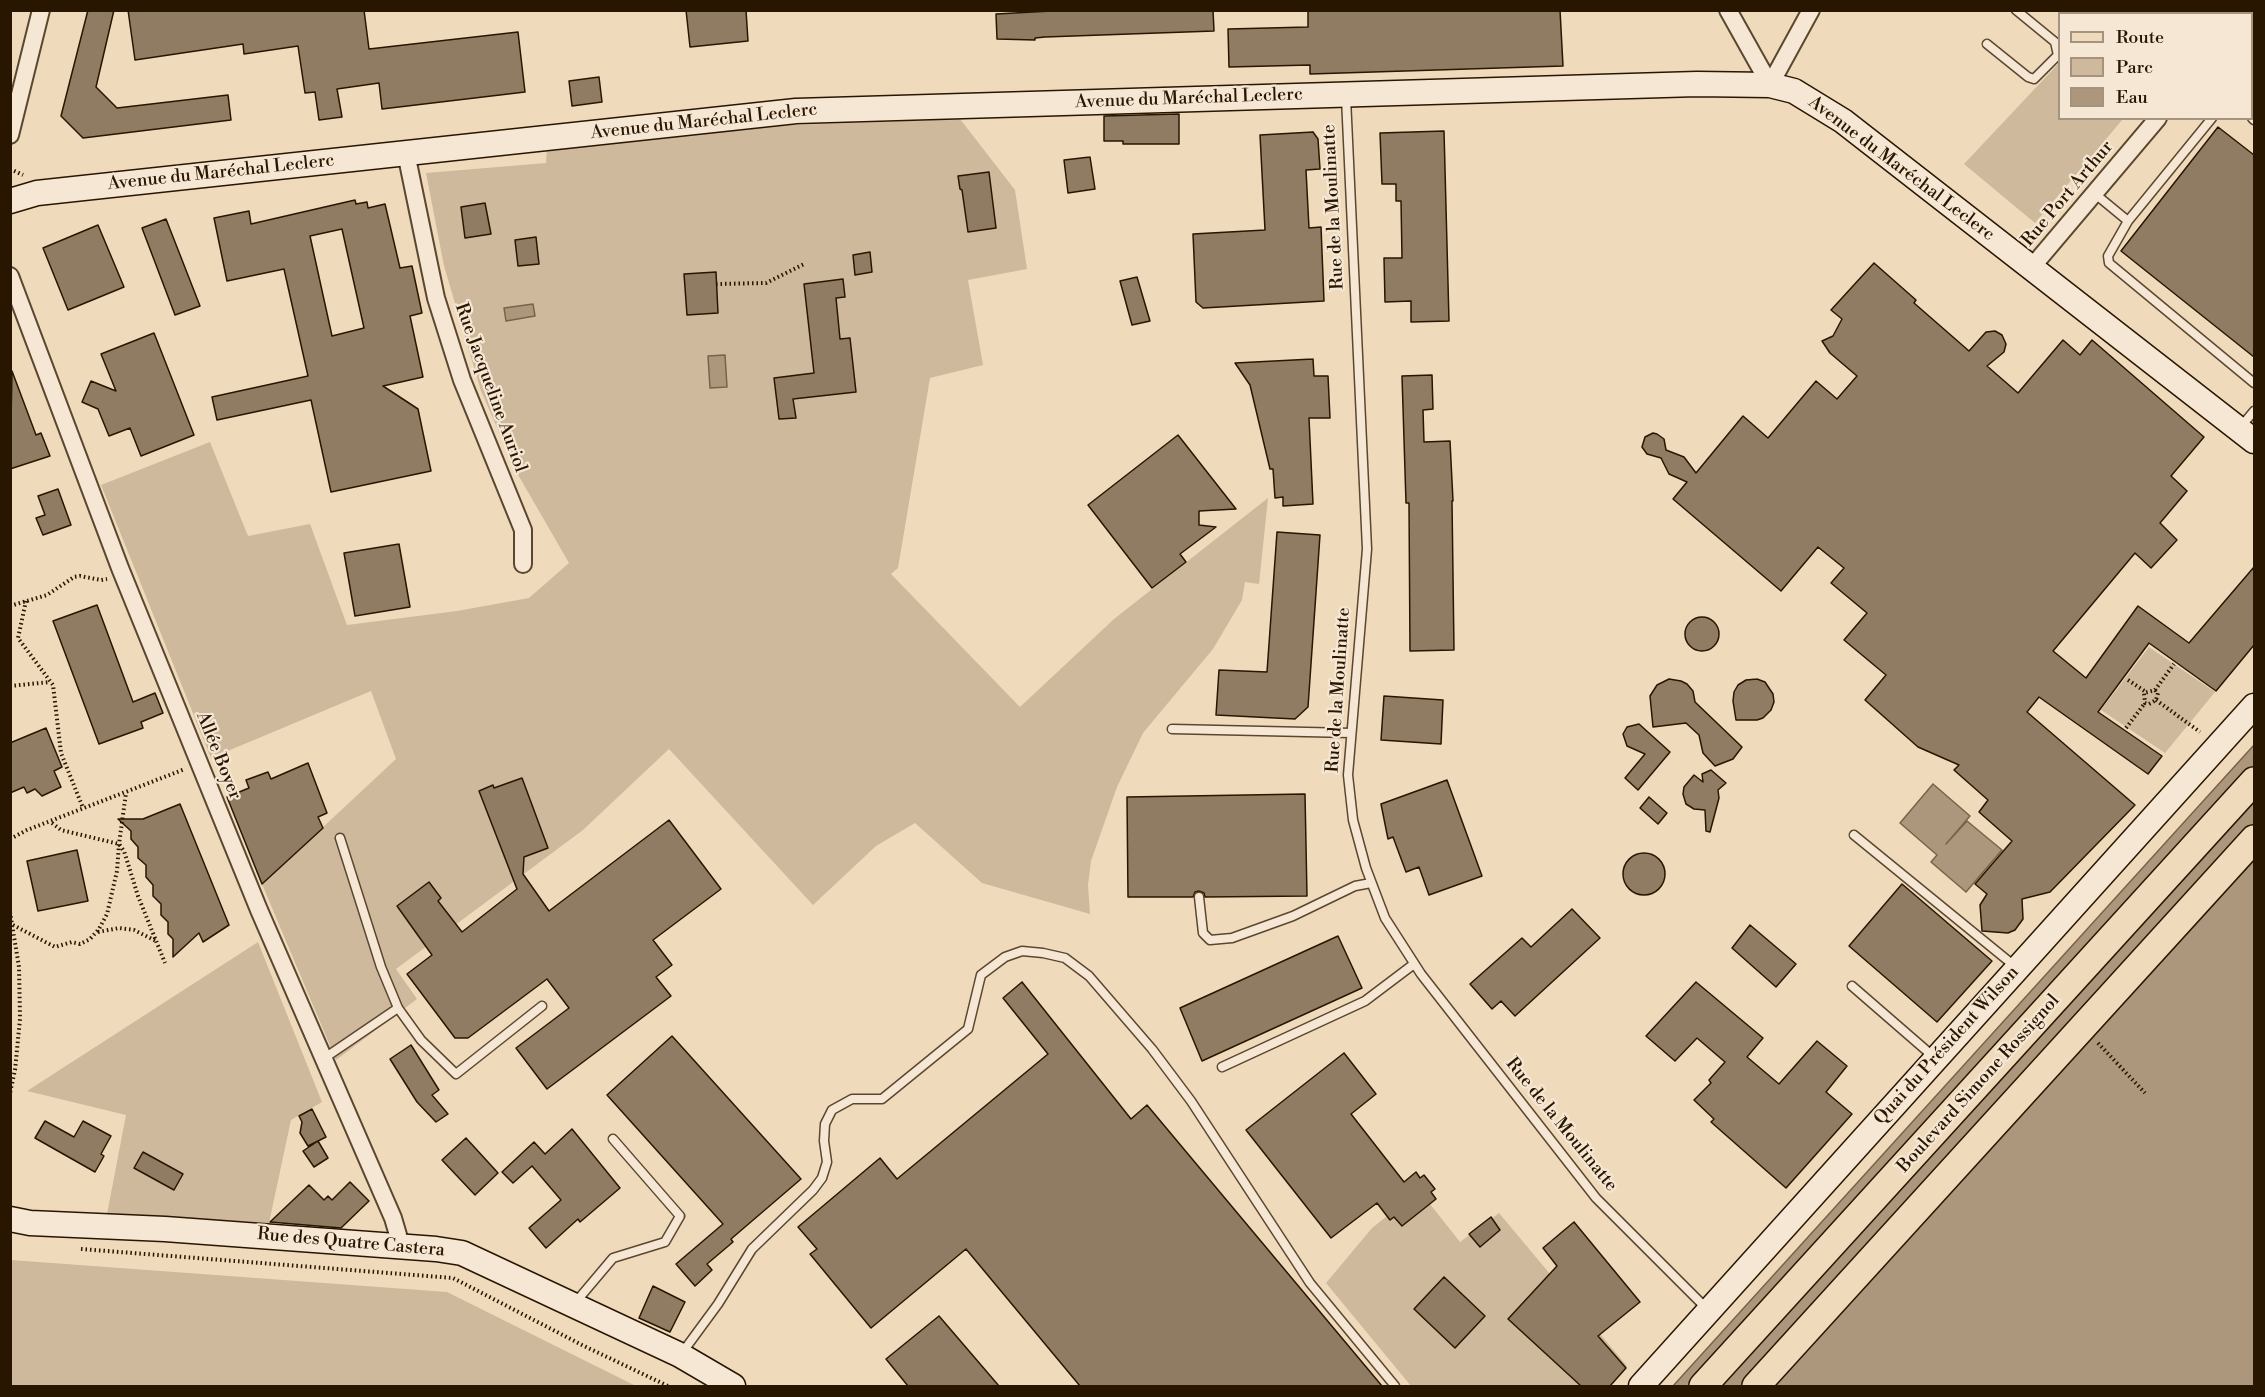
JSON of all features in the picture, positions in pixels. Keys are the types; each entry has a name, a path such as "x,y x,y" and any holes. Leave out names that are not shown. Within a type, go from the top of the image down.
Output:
{"main road":[{"name":"Boulevard Simone Rossignol","path":"1703,1386 2254,781"},
{"path":"1756,1386 2254,840"}],"street":[{"path":"10,135 41,10"},
{"path":"1728,10 1770,85"},
{"path":"1770,85 1811,10"},
{"name":"Avenue du Maréchal Leclerc","path":"10,201 37,193 796,111 1696,84 1770,85 1794,91 1843,121 2247,435"},
{"name":"Rue Port Arthur","path":"2032,267 2156,120"},
{"name":"Rue Jacqueline Auriol","path":"406,153 436,298 462,380 523,530 522,564"},
{"name":"Allée Boyer","path":"10,276 123,574 259,910 393,1218 398,1235 398,1246"},
{"name":"Quai du Président Wilson","path":"1641,1386 2254,706"},
{"name":"Rue des Quatre Castera","path":"10,1218 30,1223 165,1229 436,1249 462,1253 680,1355 733,1386"}],"lane":[{"path":"1987,44 2028,77 2034,79 2058,55 2055,42 2016,10"},
{"name":"Rue de la Moulinatte","path":"1346,94 1367,549 1348,775 1353,819 1371,883 1385,918 1414,964 1596,1198 1709,1311"},
{"path":"2210,120 2128,220 2108,256 2109,263 2254,382"},
{"path":"2094,193 2128,220"},
{"path":"2247,435 2254,411"},
{"path":"1172,729 1351,733"},
{"path":"1854,835 2017,968"},
{"path":"340,838 381,968 398,1008 421,1040 456,1074 542,1006"},
{"path":"1199,897 1203,933 1210,940 1232,938 1293,916 1355,886 1371,883"},
{"path":"680,1355 718,1304 752,1249 813,1190 822,1178 827,1162 824,1141 825,1124 832,1110 852,1100 882,1099 968,1029 981,975 1005,957 1022,951 1065,958 1089,976 1152,1049 1191,1101 1310,1283 1395,1386"},
{"path":"1222,1067 1365,1001 1414,964"},
{"path":"1852,986 1935,1059"},
{"path":"323,1059 398,1008"},
{"path":"574,1306 579,1296 613,1258 665,1242 680,1216 613,1138"}],"path":[{"path":"716,284 766,283 804,264"},
{"path":"10,606 47,595 74,577 101,580 123,574"},
{"path":"26,601 18,638 53,685 61,753 83,808"},
{"path":"2128,680 2146,692 2155,690 2174,664"},
{"path":"10,686 51,682"},
{"path":"2145,703 2150,704 2156,700 2158,693 2155,690"},
{"path":"2145,703 2143,697 2146,692"},
{"path":"2156,700 2200,732"},
{"path":"2126,728 2145,703"},
{"path":"10,839 199,763"},
{"path":"13,925 55,947 72,942 80,944 97,932 107,914 112,895 126,793"},
{"path":"51,822 61,830 119,843 124,851 138,897 165,963"},
{"path":"10,912 19,967 20,1019 15,1070 10,1093"},
{"path":"97,932 119,928 134,930 156,941"},
{"path":"2084,1027 2145,1093"},
{"path":"69,1248 453,1278 582,1345 668,1386"}],"green space":[{"path":"2058,64 2058,120 2122,120 2035,223 1964,164"},
{"path":"960,119 1015,190 1027,269 968,280 983,365 930,378 898,568 891,574 1020,707 1114,619 1268,498 1259,584 1245,582 1242,600 1213,649 1143,733 1117,787 1091,861 1088,885 1090,914 982,883 915,823 876,846 813,905 669,749 583,830 396,969 417,999 336,1060 262,884 396,759 371,691 211,758 101,485 210,442 248,536 310,524 347,625 457,611 529,598 569,563 517,473 481,391 444,266 426,173 546,163 547,149 767,126"},
{"path":"2149,647 2215,692 2165,753 2101,710"},
{"path":"258,942 322,1102 291,1120 269,1223 107,1214 126,1115 27,1091"},
{"path":"1430,1204 1460,1242 1499,1213 1627,1366 1610,1386 1411,1386 1326,1283 1372,1228 1387,1216 1390,1220 1394,1217 1402,1226"},
{"path":"11,1260 447,1292 636,1386 11,1386"}],"water":[{"path":"533,304 535,316 506,321 504,308"},
{"path":"725,355 727,387 710,388 708,356"},
{"path":"2254,745 2254,1386 1673,1386"},
{"path":"1933,784 1970,816 1946,844 1967,821 2002,850 1966,892 1931,862 1937,855 1900,823"}],"building":[{"path":"88,10 114,10 96,87 117,108 228,95 231,120 83,138 61,116"},
{"path":"128,10 364,10 369,49 518,32 525,92 382,109 379,83 337,89 342,117 319,120 315,92 305,93 298,46 244,54 243,44 135,60"},
{"path":"686,10 746,10 748,41 690,47"},
{"path":"1070,10 1213,10 1214,31 1045,37 1035,38 1035,40 997,39 996,14"},
{"path":"1308,10 1560,10 1563,66 1310,74 1310,65 1229,67 1228,29 1308,27"},
{"path":"599,77 602,102 572,106 569,81"},
{"path":"1179,114 1179,144 1123,144 1123,141 1104,141 1104,116"},
{"path":"2218,127 2254,155 2254,357 2121,251"},
{"path":"1444,131 1449,321 1411,322 1411,301 1385,302 1384,258 1402,258 1401,201 1396,201 1396,184 1382,184 1380,133"},
{"path":"1313,132 1318,139 1320,169 1306,170 1309,228 1321,227 1324,301 1203,308 1196,302 1193,234 1265,230 1260,135"},
{"path":"1090,157 1095,189 1068,193 1064,160"},
{"path":"989,172 996,228 968,232 958,176"},
{"path":"355,200 356,204 367,202 368,208 385,204 400,268 412,266 422,313 410,316 423,377 383,386 418,409 431,471 331,492 311,400 217,420 212,397 308,376 284,269 227,281 214,218 249,211 251,224","holes":["342,229 364,328 332,336 310,236"]},
{"path":"485,203 491,234 465,238 461,207"},
{"path":"166,219 200,306 175,315 142,228"},
{"path":"98,225 124,287 68,310 43,248"},
{"path":"536,237 539,264 518,266 515,240"},
{"path":"870,252 872,272 855,275 853,255"},
{"path":"1874,263 1916,300 1914,303 1969,351 1986,332 1995,331 2002,335 2006,344 2004,352 1987,366 2018,393 2063,340 2080,355 2092,340 2204,437 2171,476 2187,491 2160,523 2177,540 2151,568 2135,553 2053,651 2086,678 2138,606 2189,643 2254,567 2254,645 2216,691 2149,643 2098,712 2162,756 2148,774 2039,697 2027,712 2135,805 2050,892 2022,899 2023,919 2015,930 2008,933 1982,931 1980,905 1987,894 1975,884 2012,841 1979,812 1988,800 1954,770 1959,765 1918,747 1865,700 1886,675 1844,640 1867,613 1831,583 1844,568 1818,547 1781,591 1673,499 1687,482 1669,474 1661,458 1647,454 1642,447 1645,437 1653,433 1657,434 1664,439 1666,450 1684,457 1696,473 1743,416 1768,438 1816,381 1837,399 1857,376 1830,353 1822,341 1833,336 1842,319 1831,310"},
{"path":"716,272 718,313 687,315 684,274"},
{"path":"1137,277 1150,321 1132,325 1120,281"},
{"path":"843,279 845,297 836,298 840,339 850,338 856,392 793,399 796,418 779,419 774,378 814,373 804,284"},
{"path":"154,333 194,435 141,456 130,428 109,436 98,409 82,402 91,381 116,391 101,354"},
{"path":"1313,359 1314,376 1328,376 1330,418 1309,418 1313,504 1283,506 1283,497 1275,498 1273,469 1270,469 1250,385 1235,363"},
{"path":"12,371 36,435 41,433 50,456 10,469"},
{"path":"1432,375 1433,409 1423,410 1424,442 1450,441 1453,501 1454,650 1410,651 1409,503 1406,503 1402,376"},
{"path":"1178,435 1236,509 1199,511 1199,525 1216,527 1180,554 1186,562 1152,588 1088,505"},
{"path":"58,489 71,525 43,535 36,518 45,515 38,496"},
{"path":"1277,532 1320,535 1308,707 1295,719 1216,715 1219,670 1267,672"},
{"path":"399,544 410,607 355,616 344,553"},
{"path":"97,605 133,702 155,693 163,713 141,722 143,728 99,744 53,621"},
{"path":"1702,617 1714,622 1719,634 1714,646 1702,651 1690,646 1685,634 1690,622"},
{"path":"1669,679 1687,684 1693,691 1695,702 1742,747 1733,759 1715,766 1703,753 1699,735 1686,723 1653,727 1650,696 1657,685"},
{"path":"1757,679 1765,682 1773,694 1774,702 1771,710 1763,718 1757,720 1736,720 1734,692 1738,685 1746,680"},
{"path":"1384,696 1443,700 1441,744 1381,740"},
{"path":"1639,724 1670,752 1638,790 1625,778 1645,754 1627,746 1623,734 1627,727"},
{"path":"46,728 62,767 54,771 61,787 42,796 35,789 27,793 24,787 10,793 10,743"},
{"path":"308,763 327,813 318,817 323,828 262,884 227,797 249,788 246,780 268,772 271,779"},
{"path":"1711,770 1726,783 1718,790 1719,798 1710,832 1706,831 1705,810 1694,809 1686,804 1683,794 1684,787 1694,775 1703,782 1702,774"},
{"path":"522,778 548,848 524,857 523,874 549,911 669,820 721,889 653,940 672,965 656,977 671,996 547,1089 516,1048 569,1008 547,979 468,1038 455,1038 407,974 432,955 397,906 429,882 441,898 438,901 462,932 517,889 479,791"},
{"path":"1447,780 1482,876 1429,895 1419,867 1406,872 1393,837 1388,839 1381,804"},
{"path":"1305,794 1307,896 1205,897 1204,893 1199,891 1195,892 1193,897 1128,897 1127,797"},
{"path":"1649,797 1667,813 1658,824 1640,808"},
{"path":"180,804 229,925 203,942 199,933 173,957 173,939 168,934 168,922 161,915 161,904 153,896 153,885 146,877 146,865 138,858 138,847 131,839 131,831 118,819 143,819"},
{"path":"77,850 88,901 38,911 27,861"},
{"path":"1644,853 1659,859 1665,874 1659,889 1644,895 1629,889 1623,874 1629,859"},
{"path":"1902,884 1992,961 1937,1022 1849,946"},
{"path":"1572,909 1600,938 1515,1016 1501,1001 1492,1009 1470,984 1522,938 1531,947"},
{"path":"1750,925 1796,964 1776,987 1732,948"},
{"path":"1338,936 1362,988 1202,1061 1180,1008"},
{"path":"1022,982 1131,1119 1147,1105 1382,1386 1080,1386 966,1249 871,1328 810,1254 817,1249 798,1227 880,1158 897,1179 1048,1054 1003,998"},
{"path":"1696,982 1763,1038 1747,1057 1779,1084 1817,1041 1847,1066 1826,1092 1852,1114 1786,1188 1711,1122 1714,1119 1694,1100 1711,1083 1709,1080 1725,1062 1697,1038 1675,1061 1646,1036"},
{"path":"672,1036 801,1179 731,1239 733,1242 707,1264 712,1270 695,1286 676,1264 723,1224 607,1095"},
{"path":"411,1045 439,1090 432,1095 448,1114 436,1122 417,1102 390,1059"},
{"path":"1344,1053 1376,1094 1351,1114 1404,1182 1416,1172 1420,1178 1424,1175 1435,1189 1431,1192 1436,1199 1402,1226 1394,1217 1390,1220 1377,1203 1331,1238 1246,1130"},
{"path":"312,1109 326,1137 308,1146 300,1133 302,1122 299,1116"},
{"path":"45,1121 74,1137 83,1121 111,1136 101,1154 104,1156 95,1172 35,1138"},
{"path":"572,1129 620,1188 580,1222 578,1219 546,1248 529,1228 561,1200 532,1166 513,1183 502,1172 534,1142 545,1154"},
{"path":"466,1138 498,1173 475,1195 442,1160"},
{"path":"318,1141 328,1158 314,1167 303,1151"},
{"path":"143,1152 183,1174 174,1190 134,1168"},
{"path":"350,1182 369,1201 341,1228 270,1222 309,1185 324,1200 328,1196 332,1200"},
{"path":"1491,1217 1500,1230 1480,1247 1469,1234"},
{"path":"1574,1222 1640,1302 1598,1336 1626,1368 1610,1386 1581,1386 1508,1319 1557,1266 1543,1248"},
{"path":"1444,1277 1485,1316 1455,1348 1414,1309"},
{"path":"653,1286 685,1302 670,1332 639,1318"},
{"path":"939,1316 999,1386 908,1386 886,1359"}]}
